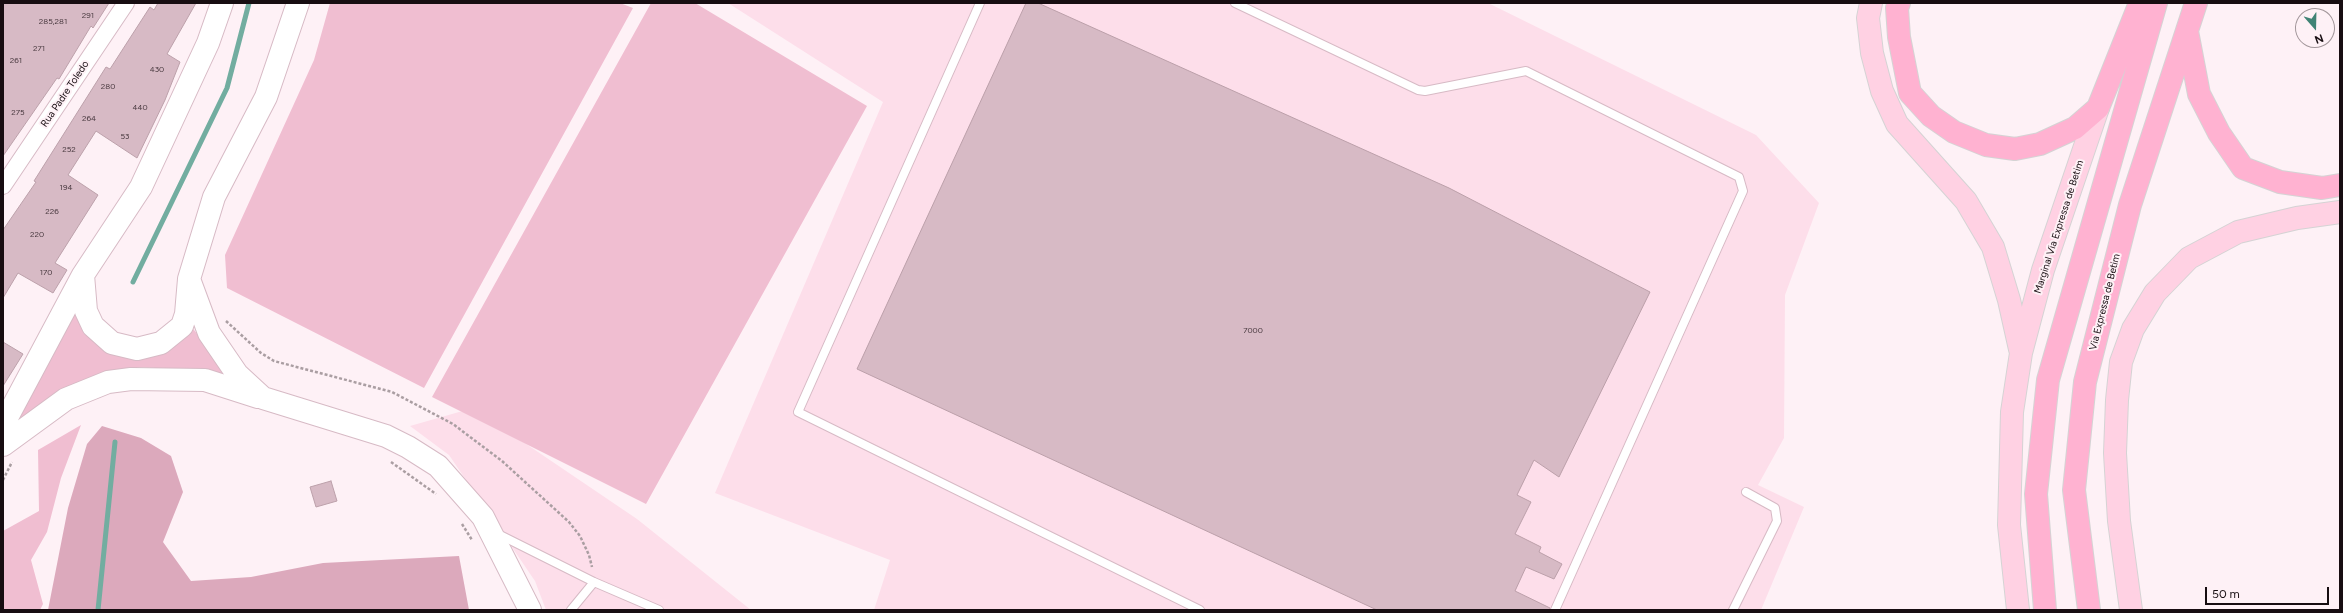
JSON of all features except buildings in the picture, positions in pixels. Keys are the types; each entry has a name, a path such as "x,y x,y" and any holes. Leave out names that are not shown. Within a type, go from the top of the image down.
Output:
{"highway":[{"path":"1898,3 1899,37 1910,93 1930,116 1954,132 1986,145 2015,150 2040,144 2075,128 2098,108 2140,3"},
{"path":"2045,610 2036,494 2048,380 2156,3"},
{"name":"Via Expressa de Betim","path":"2089,610 2074,490 2085,382 2130,205 2196,3"},
{"path":"2188,31 2199,94 2219,133 2243,168 2280,182 2322,188 2340,185"}],"main road":[{"path":"3,425 83,275 141,187 208,43 222,3"},
{"path":"83,275 86,311 93,326 112,343 137,349 161,344 182,326 186,314 189,279 214,197 266,97 298,3"},
{"path":"1871,3 1868,18 1872,53 1882,91 1897,124 1966,200 1993,247 2009,300 2021,353"},
{"name":"Marginal Via Expressa de Betim","path":"2018,610 2009,525 2012,412 2021,353 2043,270 2098,108"},
{"path":"2131,610 2119,521 2115,453 2117,400 2121,362 2133,329 2155,293 2189,258 2238,232 2297,218 2340,212"},
{"path":"189,279 209,333 237,374 263,398"},
{"path":"10,451 66,399 108,382 131,379 205,380 386,436 408,446 438,466 483,517 530,610"}],"street":[{"name":"Rua Padre Toledo","path":"3,186 126,3"}],"lane":[{"path":"980,3 798,412 1200,610"},
{"path":"1235,3 1418,90 1425,91 1526,71 1738,178 1743,191 1555,610"},
{"path":"1733,610 1777,521 1775,508 1746,492"},
{"path":"490,530 594,582 659,610"},
{"path":"571,610 594,582"}],"path":[{"path":"197,302 226,321 261,354 274,361 392,392 453,424 502,462 569,522 580,536 589,555 594,582"},
{"path":"3,480 11,463 10,451"},
{"path":"386,458 438,495"},
{"path":"459,518 475,546"}],"shaded area":[{"path":"330,3 620,3 633,8 424,388 227,288 225,255 314,60"},
{"path":"651,3 695,3 867,106 646,504 432,397"},
{"path":"728,3 1488,3 1756,135 1819,203 1785,295 1784,438 1758,485 1804,507 1761,610 874,610 890,560 715,493 883,102"},
{"path":"73,309 105,348 190,325 236,382 186,370 140,367 100,376 14,425"},
{"path":"473,408 637,519 751,610 546,610 535,581 449,455 410,426"},
{"path":"81,425 61,478 47,532 31,560 43,604 40,610 3,610 3,531 39,511 38,450"},
{"path":"102,426 141,438 171,456 183,492 163,542 191,581 251,577 323,563 459,556 469,610 48,610 68,508 87,444"}],"waterway":[{"path":"133,282 227,88 249,3"},
{"path":"98,610 115,442"}]}
